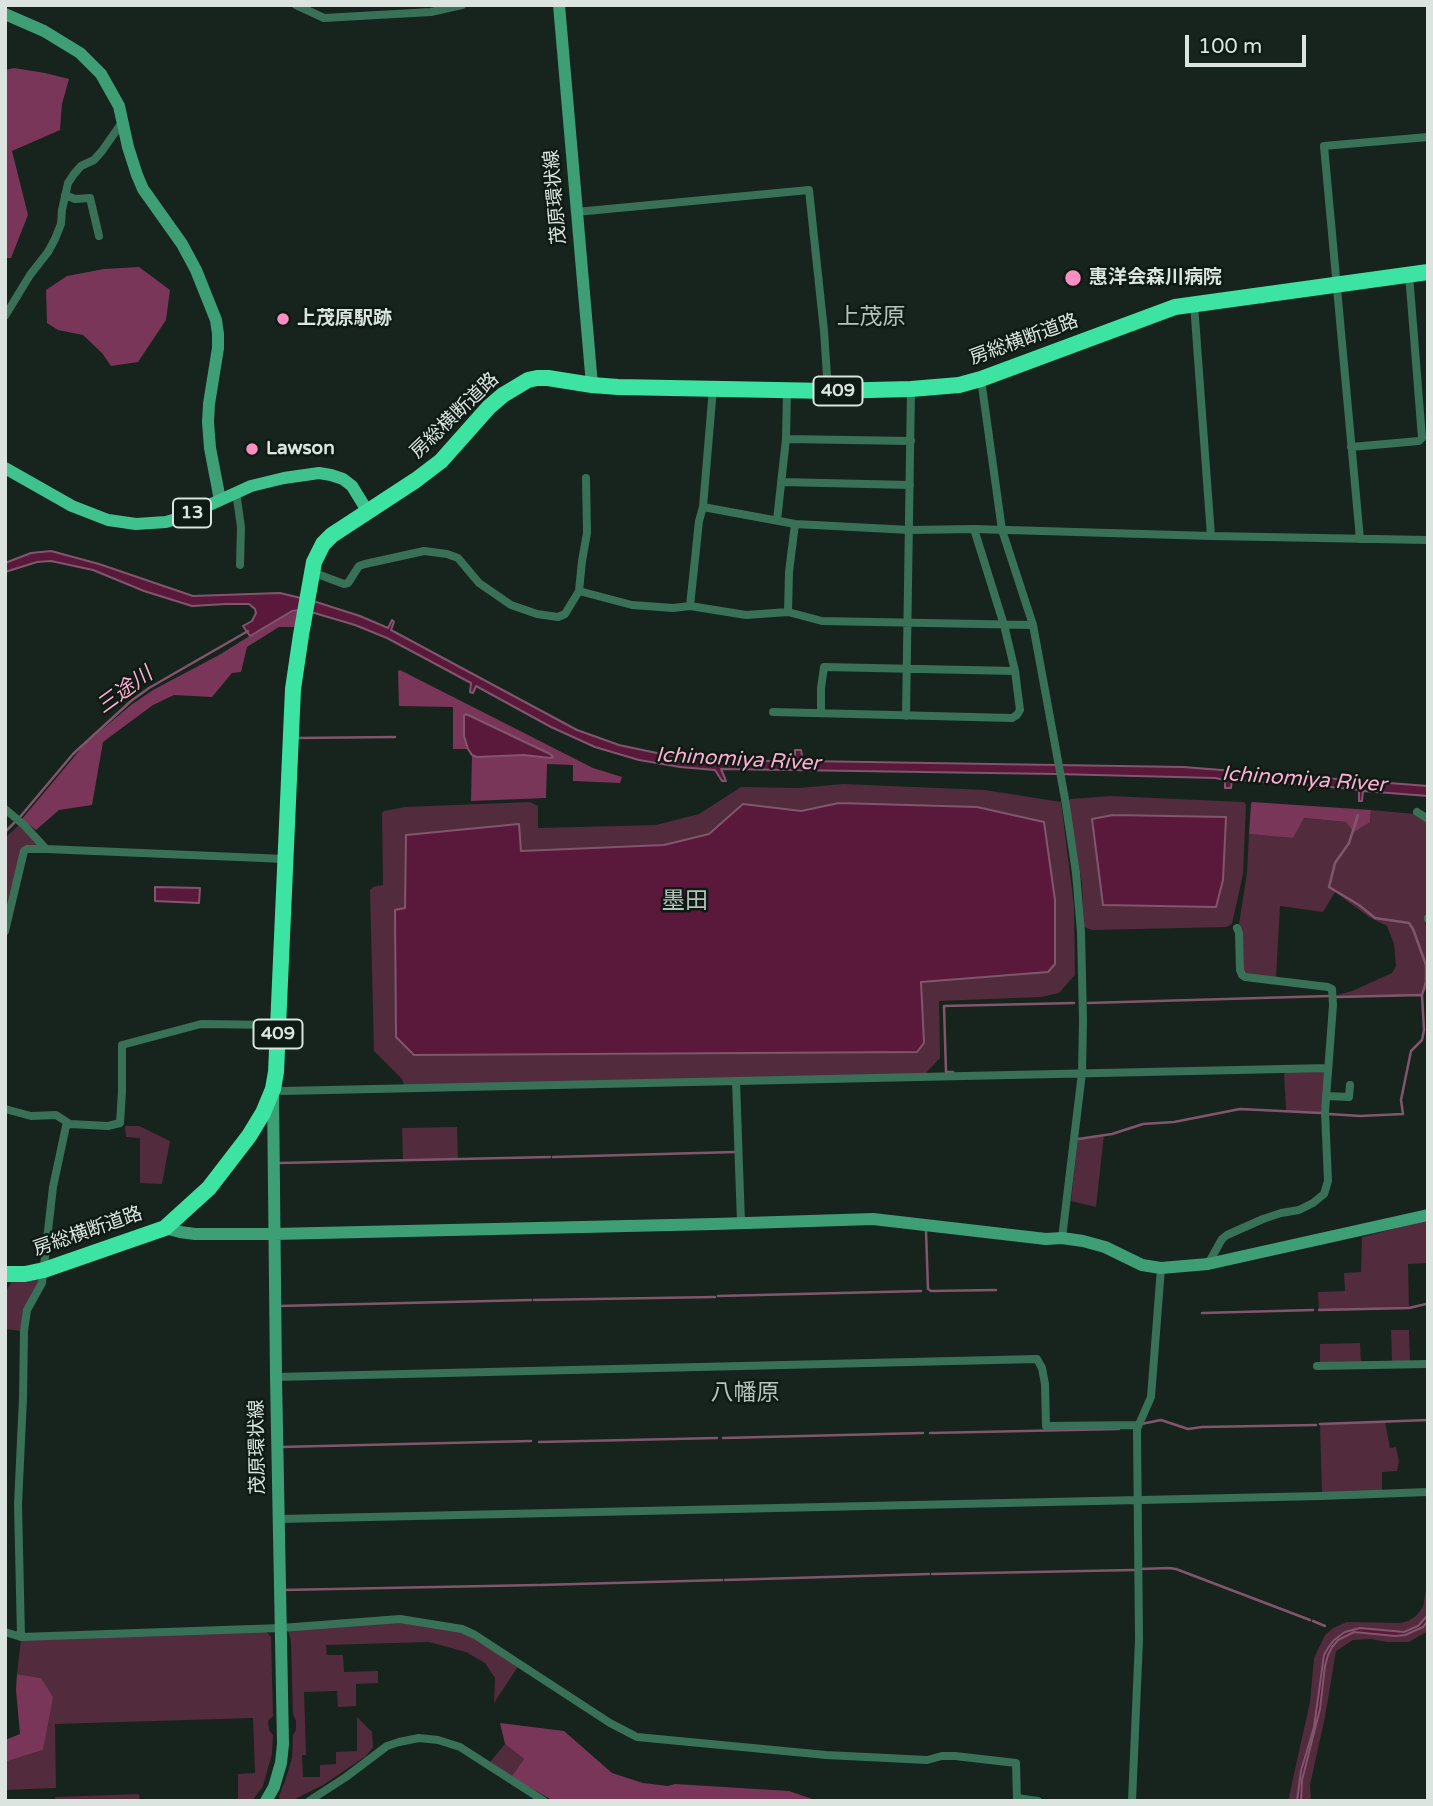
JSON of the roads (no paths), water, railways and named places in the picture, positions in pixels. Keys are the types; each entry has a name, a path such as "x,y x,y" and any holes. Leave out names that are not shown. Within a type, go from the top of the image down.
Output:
{"highway":[{"name":"房総横断道路","path":"5,1274 26,1274 44,1270 165,1227 209,1188 263,1113 273,1089 276,1072 293,689 314,562 323,544 332,535 428,472 450,452 489,407 520,384 528,380 548,378 618,387 828,391 959,385 1175,307 1428,272"}],"main road":[{"name":"13","path":"5,468 72,506 108,520 124,523 166,522 268,481 319,473 342,479 352,486 368,512"}],"street":[{"path":"296,5 324,18 430,12 462,5"},
{"name":"茂原環状線","path":"559,5 592,385"},
{"path":"5,14 44,31 80,53 101,74 119,106 128,147 144,189 182,244 196,270 216,320 218,334 208,422 220,500"},
{"path":"5,316 55,239 61,224 68,183 82,166 94,160 123,121"},
{"path":"1360,539 1324,146 1428,137"},
{"path":"576,212 808,190 828,391"},
{"path":"65,195 75,199 90,198 99,236"},
{"path":"1351,447 1425,443 1409,274"},
{"path":"1194,304 1211,536"},
{"path":"981,379 1002,530 1033,625 1076,873 1081,932 1082,1073 1062,1238"},
{"path":"690,606 699,521 703,508 713,388"},
{"path":"906,716 911,389"},
{"path":"777,520 786,439 788,390"},
{"path":"786,439 911,441"},
{"path":"312,572 344,584 348,583 359,566 424,551 458,558 479,583 511,605 537,614 558,617 565,614 579,591 587,533 586,478"},
{"path":"781,482 910,485"},
{"path":"236,492 242,527 240,565"},
{"path":"703,508 795,524 910,530 974,529 1428,540"},
{"path":"788,612 789,572 795,524"},
{"path":"773,712 1012,718 1020,710 1016,671 974,529"},
{"path":"579,591 632,605 673,608 690,606 746,615 788,612 822,621 1033,625"},
{"path":"821,713 824,667 1016,671"},
{"path":"6,810 46,849"},
{"path":"1417,813 1428,819"},
{"path":"5,931 24,851 27,849 285,859"},
{"path":"1208,1264 1222,1239 1281,1213 1299,1210 1313,1203 1324,1194 1328,1181 1326,1097 1332,989 1245,977 1240,970 1237,928"},
{"path":"5,1109 31,1116 55,1115 70,1124 108,1126 120,1123 122,1045 201,1024 279,1024"},
{"path":"273,1089 283,1091 1328,1068"},
{"path":"736,1081 741,1223"},
{"path":"1326,1097 1349,1097 1350,1085"},
{"name":"茂原環状線","path":"266,1801 278,1774 283,1744 273,1089"},
{"path":"21,1637 18,1504 24,1331 27,1310 42,1283 53,1187 66,1126 70,1124"},
{"path":"165,1227 195,1234 274,1234 873,1219 1046,1239 1062,1238 1105,1247 1143,1265 1161,1268 1208,1264 1428,1215"},
{"path":"1132,1801 1139,1640 1137,1429 1151,1396 1161,1268"},
{"path":"276,1377 1037,1359 1045,1384 1046,1426 1138,1424"},
{"path":"1317,1366 1428,1364"},
{"path":"279,1519 1428,1492"},
{"path":"5,1632 21,1637 281,1628 400,1619 462,1629 610,1723 637,1737 826,1755 927,1760 955,1756 1016,1763 1017,1799 1038,1801"},
{"path":"309,1801 387,1746 419,1738 438,1740 460,1747 544,1801"}],"water":[{"name":"Ichinomiya River","path":"51,551 99,564 193,596 280,593 360,616 388,628 392,620 394,622 391,630 577,730 619,745 683,758 795,760 795,750 801,750 803,761 1183,767 1428,786 1428,796 1363,791 1362,801 1359,801 1359,790 1331,787 1232,780 1231,788 1225,788 1225,780 1215,778 1056,774 721,769 726,781 722,781 715,770 639,760 595,747 551,727 476,686 473,693 470,692 471,683 387,638 311,612 292,611 250,636 243,626 252,621 256,613 249,604 192,606 144,591 93,570 51,561 37,562 5,572 5,563 31,553"},
{"path":"466,714 553,757 472,755 464,736"},
{"path":"839,803 977,807 1044,822 1055,900 1055,964 1048,972 921,982 924,1043 917,1052 414,1055 396,1037 395,910 405,908 406,835 519,824 521,851 664,845 709,834 743,804 801,811"},
{"path":"1113,815 1226,817 1223,880 1216,907 1103,905 1092,819"},
{"path":"155,887 200,888 199,903 155,901"},
{"path":"1428,1615 1428,1621 1423,1627 1405,1635 1354,1632 1338,1640 1332,1647 1325,1666 1320,1709 1302,1780 1301,1801 1297,1801 1301,1771 1314,1727 1324,1655 1328,1648 1345,1632 1360,1628 1404,1632 1418,1626"}],"waterway":[{"name":"三途川","path":"20,817 73,754 131,701 248,631"},
{"path":"298,738 395,737"},
{"path":"1329,1114 1403,1114 1401,1100 1411,1051 1422,1040 1424,1030 1422,995 1426,982 1426,965 1413,929 1409,923 1375,918 1329,887 1335,863 1349,843 1358,815"},
{"name":"三途川","path":"5,832 15,822"},
{"path":"1337,997 1421,995"},
{"path":"1088,1003 1329,996"},
{"path":"953,1072 946,1072 944,1006 1074,1003"},
{"path":"1078,1139 1112,1134 1143,1124 1174,1122 1240,1109 1321,1113"},
{"path":"553,1157 735,1152"},
{"path":"279,1163 550,1157"},
{"path":"926,1231 928,1289 996,1290"},
{"path":"718,1296 921,1291"},
{"path":"534,1300 715,1297"},
{"path":"278,1306 531,1300"},
{"path":"1319,1310 1409,1308 1426,1304"},
{"path":"1202,1313 1313,1310"},
{"path":"1141,1424 1161,1420 1188,1429 1316,1425"},
{"path":"1320,1424 1428,1420"},
{"path":"930,1433 1119,1429"},
{"path":"723,1438 923,1433"},
{"path":"539,1442 717,1438"},
{"path":"280,1447 531,1441"},
{"path":"1140,1569 1176,1569 1310,1620"},
{"path":"932,1574 1134,1570"},
{"path":"725,1580 929,1574"},
{"path":"540,1585 722,1580"},
{"path":"283,1590 538,1585"},
{"path":"1313,1621 1325,1626"}],"place":[{"name":"惠洋会森川病院","path":"1073,278"},
{"name":"上茂原駅跡","path":"283,319"},
{"name":"Lawson","path":"252,449"}],"district":[{"name":"上茂原","path":"871,318"},
{"name":"墨田","path":"685,902"},
{"name":"八幡原","path":"745,1394"}]}
